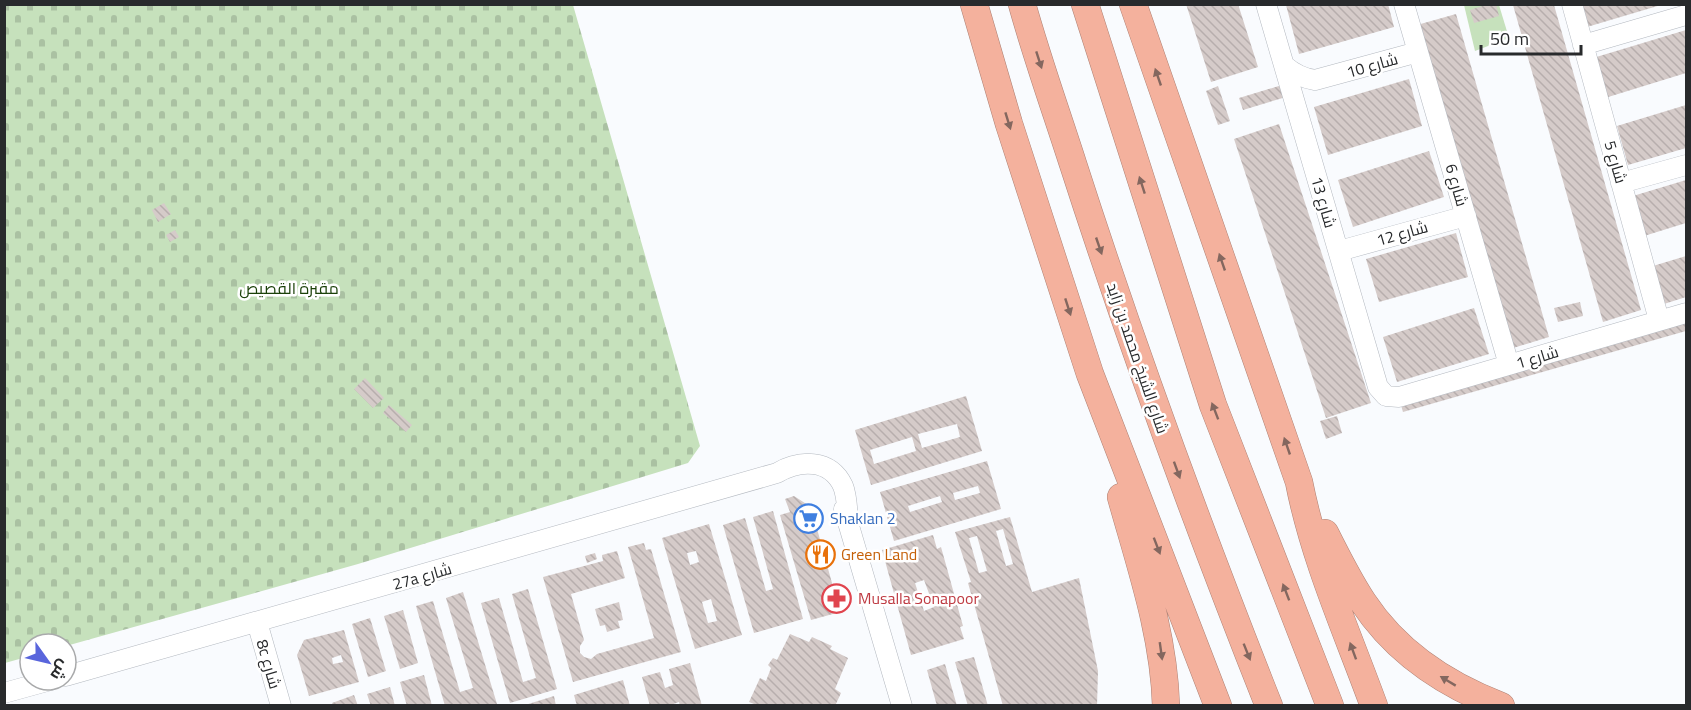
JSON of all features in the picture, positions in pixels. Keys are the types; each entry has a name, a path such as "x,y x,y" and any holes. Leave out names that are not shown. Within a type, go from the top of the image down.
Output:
{"highway":[{"path":"974,4 1009,124 1090,374 1218,705"},
{"name":"شارع الشيخ محمد بن زايد","path":"1022,4 1096,237 1151,399 1211,560 1269,705"},
{"path":"1084,4 1213,405 1330,705"},
{"path":"1132,4 1299,482 1306,518 1317,551 1374,705"},
{"path":"1090,374 1097,410 1159,640 1166,705"},
{"path":"1299,482 1363,602 1391,636 1442,678 1471,694 1501,705"}],"street":[{"name":"شارع 13","path":"1266,4 1378,387 1386,396"},
{"name":"شارع 6","path":"1404,4 1509,365"},
{"name":"شارع 5","path":"1572,4 1659,320"},
{"path":"1583,45 1686,15"},
{"name":"شارع 10","path":"1285,66 1293,74 1315,80 1418,52"},
{"name":"شارع 10","path":"1297,108 1308,90 1326,78"},
{"path":"1621,183 1686,165"},
{"name":"شارع 12","path":"1339,251 1466,216"},
{"name":"شارع 1","path":"1386,396 1399,397 1686,313"},
{"name":"27a شارع","path":"78,673 777,473 800,463 814,464 828,469 842,484 848,519 902,705"},
{"name":"8c شارع","path":"257,622 281,705"}],"green space":[{"name":"مقبرة القصيص","path":"5,5 573,5 700,446 688,463 358,564 78,643 78,632 18,632 18,659 5,663"},
{"path":"1464,5 1499,5 1509,38 1475,51"}],"building":[{"path":"1186,4 1238,4 1258,67 1211,82"},
{"path":"1388,4 1394,27 1299,54 1286,5"},
{"path":"1496,4 1499,16 1474,23 1470,10"},
{"path":"1513,5 1554,5 1641,310 1603,322"},
{"path":"1581,5 1661,5 1587,27"},
{"path":"1456,14 1549,337 1510,349 1417,25"},
{"path":"1686,30 1686,73 1605,98 1593,58"},
{"path":"1409,79 1422,126 1328,155 1314,107"},
{"path":"1282,85 1286,97 1243,110 1239,98"},
{"path":"1218,86 1230,121 1218,125 1206,91"},
{"path":"1686,105 1686,148 1628,165 1617,126"},
{"path":"1279,124 1371,403 1326,418 1234,139"},
{"path":"1429,151 1444,197 1353,227 1338,180"},
{"path":"1686,180 1686,223 1644,236 1633,196"},
{"path":"164,203 171,214 158,222 152,210"},
{"path":"175,230 179,237 170,242 166,235"},
{"path":"1456,233 1468,277 1379,302 1366,259"},
{"path":"1686,256 1686,297 1664,304 1653,266"},
{"path":"1580,302 1583,316 1558,322 1554,308"},
{"path":"1474,308 1489,354 1397,382 1383,337"},
{"path":"1686,320 1686,331 1403,412 1400,402"},
{"path":"365,378 384,398 373,408 354,389"},
{"path":"966,396 982,451 871,485 855,430","holes":["957,424 960,437 922,448 918,434","912,437 916,451 874,464 870,450"]},
{"path":"389,405 412,425 406,432 383,413"},
{"path":"1337,416 1342,433 1326,439 1320,421"},
{"path":"987,461 1001,509 894,541 880,492","holes":["978,486 980,493 955,500 953,493","940,496 942,502 910,512 908,506"]},
{"path":"794,496 811,507 840,612 811,620 780,515 790,512 785,499"},
{"path":"773,511 803,619 754,633 723,525 745,518 766,591 773,589 753,517"},
{"path":"1010,517 1032,592 1079,578 1098,671 1097,706 1003,706 968,583 971,582 955,532","holes":["1003,529 1013,564 1006,566 996,531","977,536 987,571 979,573 969,538"]},
{"path":"709,524 742,635 695,649 662,538","holes":["696,551 699,562 690,565 687,553","711,599 717,621 708,623 702,602"]},
{"path":"933,535 937,549 941,547 963,626 960,627 964,639 911,655 882,550","holes":["924,580 934,607 924,611 915,583"]},
{"path":"644,543 646,550 651,549 681,652 573,682 543,577 603,561 602,555 617,551 625,578 571,594 584,640 580,646 580,653 591,659 597,654 654,638 628,547"},
{"path":"595,553 597,559 587,563 585,556"},
{"path":"528,589 557,689 510,703 481,603 499,598 523,682 536,678 512,594"},
{"path":"463,592 497,704 493,706 445,706 416,606 433,601 460,692 473,688 446,598"},
{"path":"619,602 623,620 618,621 620,628 607,632 605,625 600,626 595,609"},
{"path":"403,610 418,663 400,669 384,616"},
{"path":"370,618 386,671 368,677 352,624"},
{"path":"344,630 359,682 309,696 297,655 304,640","holes":["341,655 343,662 333,664 332,658"]},
{"path":"790,634 809,642 812,637 832,646 830,649 848,658 835,689 841,693 835,706 753,706 754,704 749,702 760,678 766,681 771,668 768,665 773,658 777,660"},
{"path":"974,657 988,706 968,706 955,662"},
{"path":"690,663 702,706 680,706 679,702 668,706 650,706 642,677 660,672 665,688 673,685 669,669"},
{"path":"945,664 957,706 937,706 927,670"},
{"path":"424,675 432,706 407,706 400,682"},
{"path":"623,680 630,706 577,706 574,695"},
{"path":"390,687 395,706 371,706 367,694"},
{"path":"354,695 358,706 333,706 332,703"},
{"path":"554,696 556,706 525,706 525,705"}],"place":[{"name":"Shaklan 2","path":"809,518"},
{"name":"Green Land","path":"820,554"},
{"name":"Musalla Sonapoor","path":"837,598"}]}
